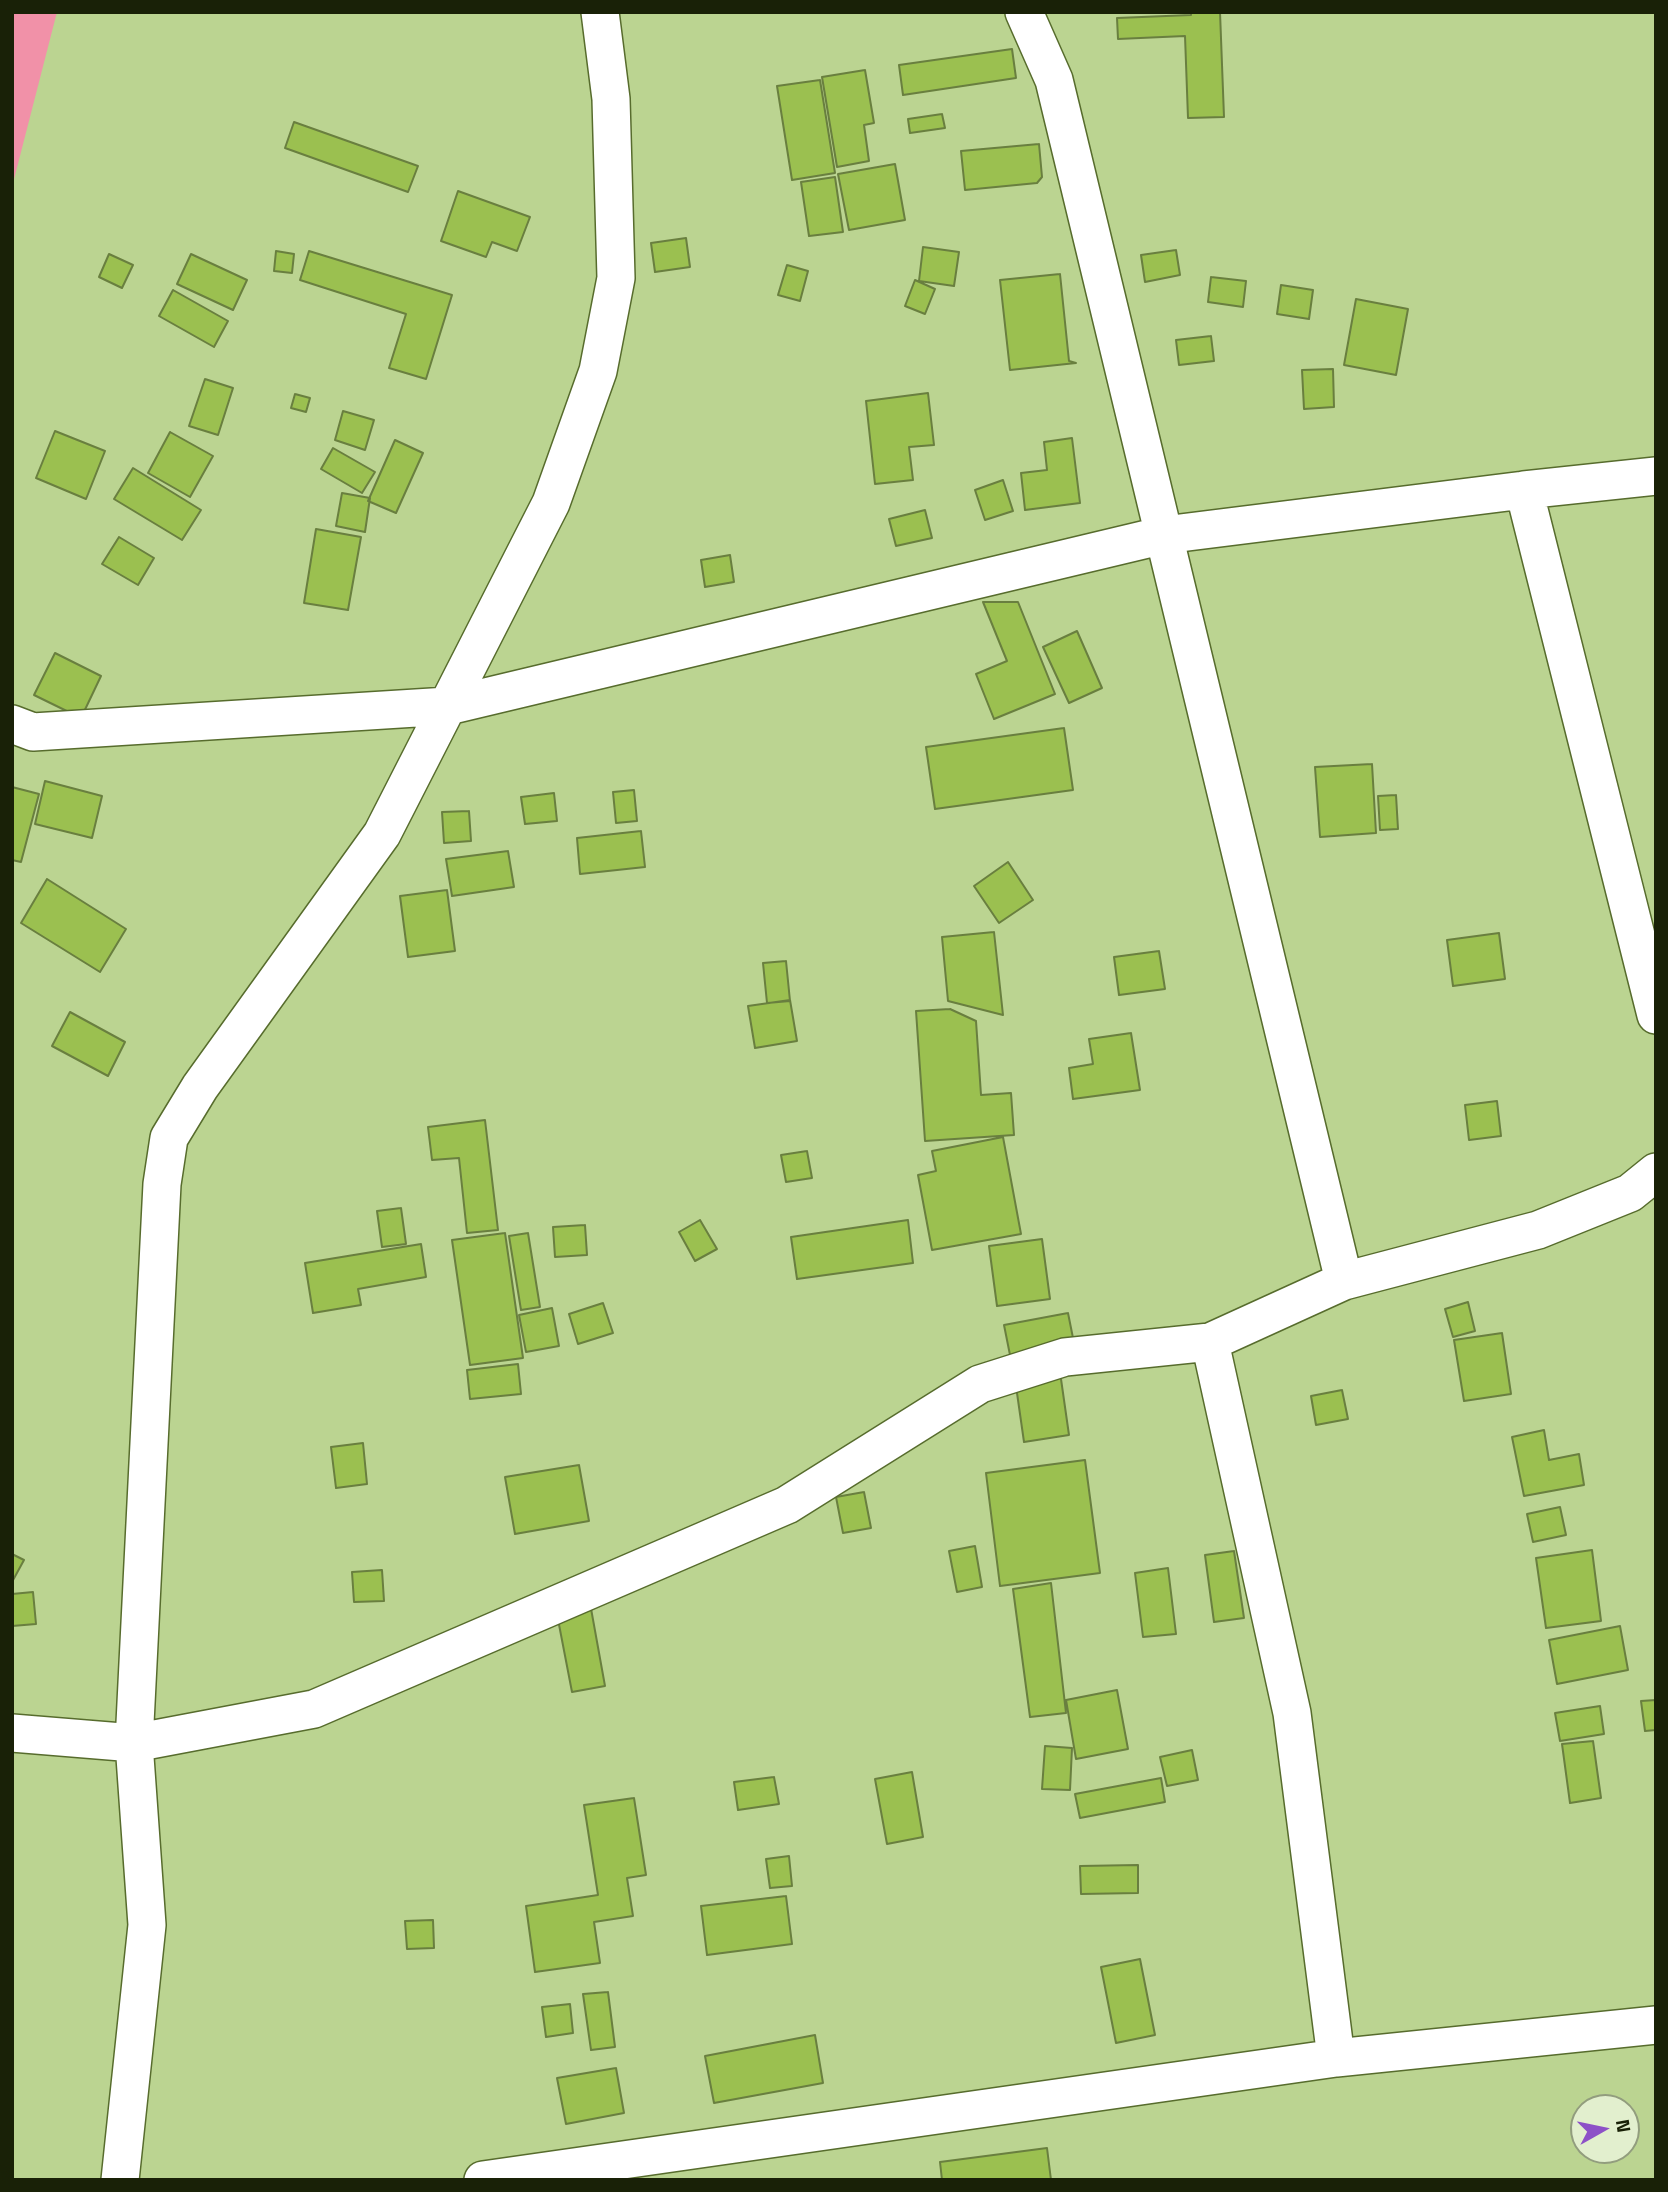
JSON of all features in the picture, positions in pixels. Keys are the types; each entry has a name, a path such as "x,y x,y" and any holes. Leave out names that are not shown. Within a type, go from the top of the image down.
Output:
{"street":[{"path":"120,2180 147,1925 134,1743 162,1184 169,1138 200,1087 382,834 551,503 598,371 616,278 611,99 600,12"},
{"path":"1024,12 1054,80 1344,1281"},
{"path":"12,724 33,732 448,706 1164,535 1656,476"},
{"path":"1524,491 1656,1015"},
{"path":"12,1733 134,1743 314,1709 787,1505 979,1384 1065,1357 1210,1342 1344,1281 1538,1230 1630,1193 1656,1172"},
{"path":"1210,1342 1292,1713 1336,2058"},
{"path":"483,2180 1336,2058 1656,2025"}],"shaded area":[{"path":"12,12 57,12 12,187"}],"building":[{"path":"1191,12 1220,12 1224,117 1188,118 1185,36 1118,39 1117,18 1191,15"},
{"path":"1012,49 1016,78 903,95 899,65"},
{"path":"865,70 874,123 864,125 869,161 837,167 822,77"},
{"path":"820,80 835,173 792,180 777,86"},
{"path":"942,114 945,128 910,133 908,119"},
{"path":"294,122 418,166 408,192 285,148"},
{"path":"1039,144 1042,177 1037,183 965,190 961,151"},
{"path":"895,164 905,220 849,230 838,174"},
{"path":"835,177 843,232 809,236 801,182"},
{"path":"458,191 530,217 517,251 492,242 486,257 441,241"},
{"path":"686,238 690,267 655,272 651,243"},
{"path":"923,247 959,252 954,286 919,281"},
{"path":"1176,250 1180,275 1145,282 1141,255"},
{"path":"276,251 294,254 292,273 274,271"},
{"path":"309,251 452,295 426,379 389,368 406,314 300,280"},
{"path":"109,254 133,265 122,288 99,277"},
{"path":"191,254 247,280 233,310 177,284"},
{"path":"787,265 808,271 800,301 778,295"},
{"path":"1060,274 1069,361 1076,363 1010,370 1000,280"},
{"path":"1211,277 1246,281 1243,307 1208,302"},
{"path":"915,280 935,289 925,314 905,306"},
{"path":"1281,285 1313,290 1309,319 1277,314"},
{"path":"173,290 228,321 214,347 159,316"},
{"path":"1356,299 1408,309 1396,375 1344,365"},
{"path":"1211,336 1214,361 1179,365 1176,340"},
{"path":"1333,369 1334,407 1304,409 1302,370"},
{"path":"205,379 233,388 218,435 189,426"},
{"path":"928,393 934,445 909,447 913,480 875,484 866,401"},
{"path":"295,394 310,398 306,412 291,408"},
{"path":"343,411 374,420 365,450 335,440"},
{"path":"55,431 105,451 86,499 36,478"},
{"path":"170,432 213,456 190,497 148,473"},
{"path":"1072,438 1080,503 1025,510 1021,473 1047,470 1044,442"},
{"path":"395,440 423,453 396,513 368,501"},
{"path":"333,448 375,472 362,493 321,469"},
{"path":"133,468 201,510 182,540 114,499"},
{"path":"1003,480 1013,511 985,520 975,490"},
{"path":"342,493 370,498 365,532 336,526"},
{"path":"925,510 932,538 896,546 889,519"},
{"path":"316,529 361,537 348,610 304,603"},
{"path":"119,537 154,558 138,585 102,564"},
{"path":"730,555 734,582 705,587 701,560"},
{"path":"983,602 1018,602 1055,694 994,719 976,674 1007,661"},
{"path":"1077,631 1102,688 1069,703 1043,647"},
{"path":"55,653 101,676 81,718 34,695"},
{"path":"1064,728 1073,790 935,809 926,747"},
{"path":"1372,764 1376,833 1320,837 1315,767"},
{"path":"45,781 102,796 92,838 35,824"},
{"path":"12,787 39,794 21,862 12,860"},
{"path":"634,790 637,821 616,823 613,792"},
{"path":"554,793 557,821 525,824 521,797"},
{"path":"1396,795 1398,829 1380,830 1378,796"},
{"path":"469,811 471,841 444,843 442,812"},
{"path":"641,831 645,867 580,874 577,838"},
{"path":"508,851 514,887 452,896 446,859"},
{"path":"1008,862 1033,900 999,923 974,886"},
{"path":"47,879 126,929 100,972 21,923"},
{"path":"447,890 455,951 408,957 400,896"},
{"path":"994,932 1003,1015 948,1001 942,937"},
{"path":"1499,933 1505,979 1453,986 1447,940"},
{"path":"1159,951 1165,989 1119,995 1114,957"},
{"path":"786,961 790,1001 767,1003 763,963"},
{"path":"790,1000 797,1041 755,1048 748,1006"},
{"path":"950,1009 976,1021 981,1095 1011,1093 1014,1135 925,1141 916,1011"},
{"path":"70,1012 125,1042 108,1076 52,1046"},
{"path":"1131,1033 1140,1090 1073,1099 1069,1068 1093,1064 1089,1039"},
{"path":"1497,1101 1501,1136 1469,1140 1465,1105"},
{"path":"485,1120 498,1230 467,1233 459,1158 432,1160 428,1127"},
{"path":"1003,1137 1021,1234 932,1250 918,1175 936,1171 932,1151"},
{"path":"807,1151 812,1178 786,1182 781,1155"},
{"path":"401,1208 406,1244 382,1247 377,1211"},
{"path":"700,1220 717,1249 695,1261 679,1232"},
{"path":"908,1220 913,1263 797,1279 791,1237"},
{"path":"585,1225 587,1255 555,1257 553,1227"},
{"path":"505,1233 523,1358 470,1365 452,1240"},
{"path":"528,1233 540,1307 521,1310 509,1236"},
{"path":"1042,1239 1050,1299 997,1306 989,1246"},
{"path":"421,1244 426,1277 358,1289 361,1305 313,1313 305,1263"},
{"path":"1468,1302 1475,1331 1453,1337 1445,1309"},
{"path":"603,1303 613,1333 578,1344 569,1314"},
{"path":"552,1308 559,1346 526,1352 519,1315"},
{"path":"1068,1313 1075,1348 1011,1360 1004,1325"},
{"path":"1502,1333 1511,1394 1464,1401 1454,1340"},
{"path":"518,1364 521,1394 470,1399 467,1370"},
{"path":"1060,1372 1069,1435 1024,1442 1015,1379"},
{"path":"1342,1390 1348,1419 1316,1425 1311,1396"},
{"path":"1544,1430 1549,1460 1579,1454 1584,1485 1524,1496 1512,1437"},
{"path":"363,1443 367,1484 336,1488 331,1447"},
{"path":"1085,1460 1100,1573 1000,1586 986,1473"},
{"path":"579,1465 589,1521 515,1534 505,1477"},
{"path":"864,1492 871,1528 843,1533 836,1497"},
{"path":"1560,1507 1566,1535 1533,1542 1527,1514"},
{"path":"975,1546 982,1587 957,1592 949,1551"},
{"path":"1592,1550 1601,1621 1546,1628 1536,1558"},
{"path":"1234,1551 1244,1618 1214,1622 1205,1555"},
{"path":"12,1554 24,1560 12,1582"},
{"path":"1168,1568 1176,1634 1143,1637 1135,1573"},
{"path":"382,1570 384,1601 354,1602 352,1572"},
{"path":"1051,1583 1066,1713 1030,1717 1013,1589"},
{"path":"33,1592 36,1624 12,1626 12,1594"},
{"path":"590,1603 605,1686 572,1692 556,1609"},
{"path":"1620,1626 1628,1670 1557,1684 1549,1640"},
{"path":"1117,1690 1128,1749 1076,1759 1066,1700"},
{"path":"1656,1700 1656,1730 1645,1731 1641,1701"},
{"path":"1600,1706 1604,1734 1560,1741 1555,1713"},
{"path":"1593,1741 1601,1798 1570,1803 1562,1744"},
{"path":"1045,1746 1072,1748 1070,1790 1042,1789"},
{"path":"1192,1750 1198,1780 1167,1786 1160,1757"},
{"path":"912,1772 923,1837 887,1844 875,1779"},
{"path":"774,1777 779,1804 738,1810 734,1782"},
{"path":"1161,1778 1165,1802 1080,1818 1075,1794"},
{"path":"634,1798 646,1875 627,1878 633,1916 594,1922 600,1963 535,1972 526,1906 598,1895 584,1805"},
{"path":"789,1856 792,1886 770,1888 766,1859"},
{"path":"1138,1865 1138,1893 1081,1894 1080,1866"},
{"path":"786,1896 792,1944 707,1955 701,1906"},
{"path":"433,1920 434,1948 407,1949 405,1921"},
{"path":"1140,1959 1155,2035 1116,2043 1101,1967"},
{"path":"608,1992 615,2047 591,2050 583,1994"},
{"path":"570,2004 573,2033 546,2037 542,2007"},
{"path":"815,2035 823,2083 714,2103 705,2056"},
{"path":"616,2068 624,2113 566,2124 557,2078"},
{"path":"1047,2148 1051,2180 942,2180 940,2162"}]}
